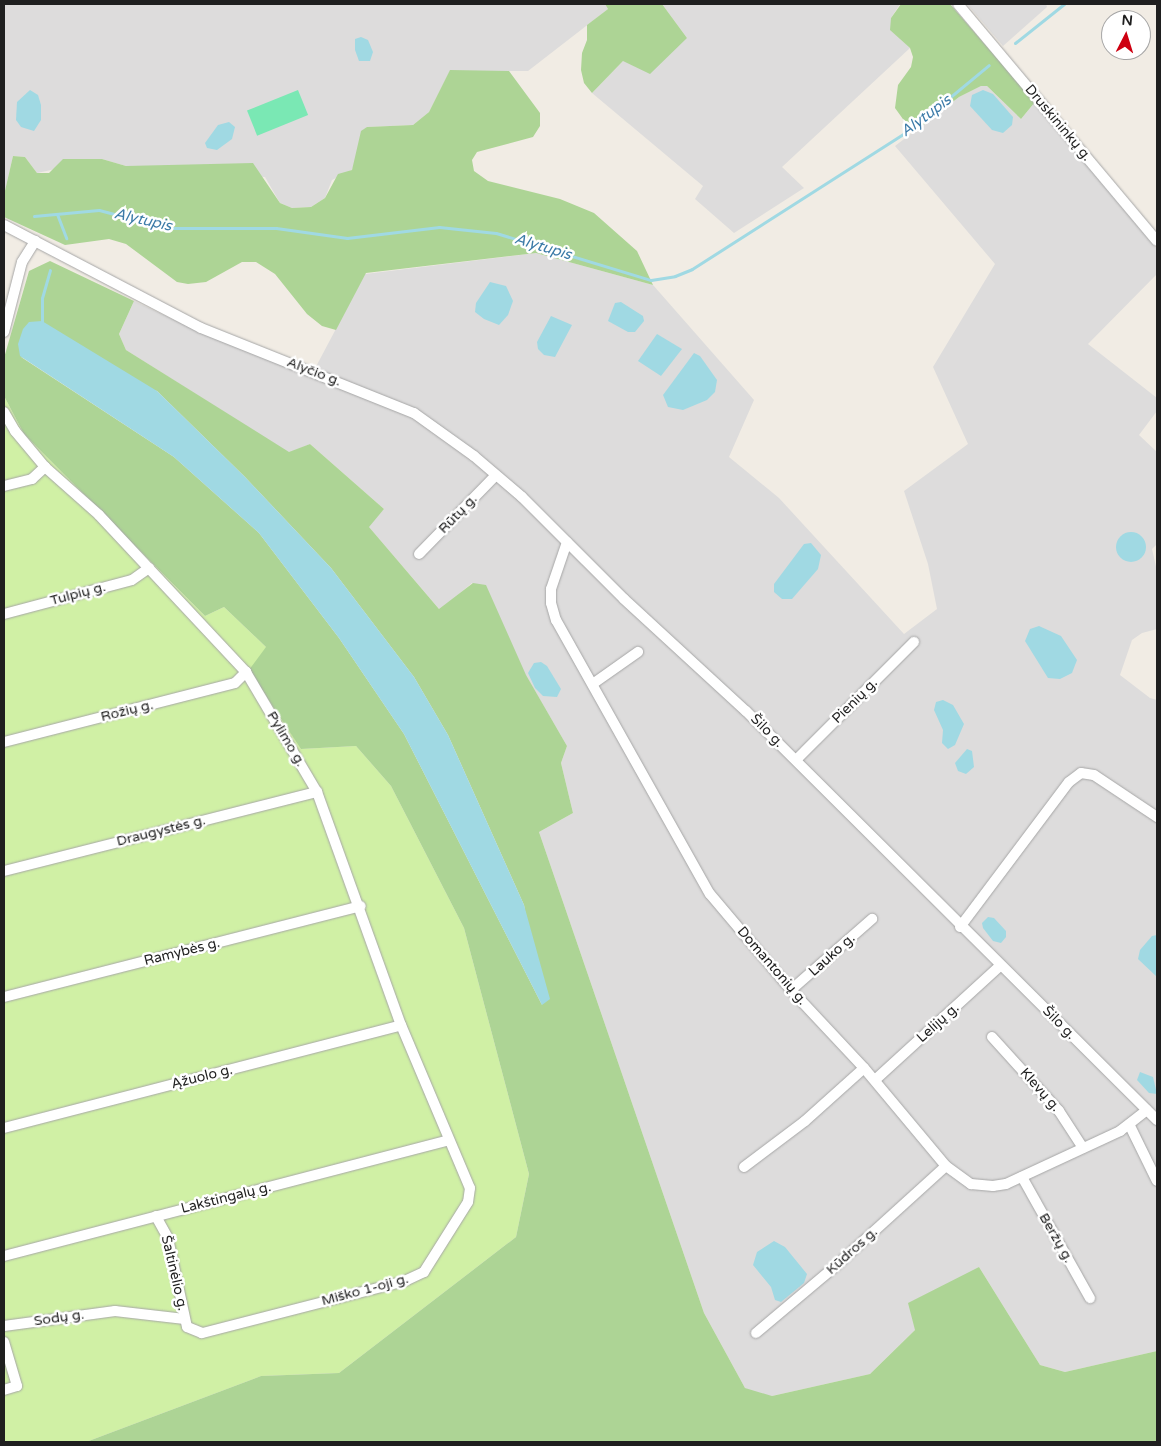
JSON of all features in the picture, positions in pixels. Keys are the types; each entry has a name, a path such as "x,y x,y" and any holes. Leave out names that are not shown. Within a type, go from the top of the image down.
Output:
{"street":[{"name":"Druskininkų g.","path":"958,4 1157,241"},
{"name":"Alyčio g.","path":"4,224 201,328 414,414 496,475 567,542"},
{"path":"4,332 22,262 35,240"},
{"name":"Pylimo g.","path":"4,412 15,432 45,467 99,515 246,672 317,792 360,906 401,1025 448,1140"},
{"path":"4,486 32,479 45,467"},
{"name":"Rūtų g.","path":"419,554 496,475"},
{"name":"Domantonių g.","path":"567,542 551,589 551,603 556,620 594,683 710,894 792,990 875,1080 946,1166 971,1184 981,1186 999,1185 1022,1178 1130,1126 1146,1110"},
{"name":"Šilo g.","path":"567,542 624,599 796,760 1000,966 1157,1120"},
{"name":"Tulpių g.","path":"4,614 132,580 149,568"},
{"name":"Pienių g.","path":"796,760 914,642"},
{"path":"594,683 638,652"},
{"name":"Rožių g.","path":"4,742 235,683 246,672"},
{"path":"960,926 1069,782 1081,773 1094,775 1157,817"},
{"name":"Draugystės g.","path":"4,871 317,792"},
{"name":"Ramybės g.","path":"4,997 360,906"},
{"name":"Lauko g.","path":"792,990 872,919"},
{"name":"Lelijų g.","path":"875,1080 1000,966"},
{"name":"Ąžuolo g.","path":"4,1128 401,1025"},
{"name":"Klevų g.","path":"992,1037 1059,1111 1083,1148"},
{"path":"744,1167 806,1121 864,1068"},
{"path":"1130,1126 1157,1181"},
{"name":"Lakštingalų g.","path":"4,1256 448,1140"},
{"name":"Miško 1-oji g.","path":"190,1330 202,1333 405,1281 424,1272 468,1202 470,1188 448,1140"},
{"name":"Kūdros g.","path":"756,1333 839,1263 946,1166"},
{"name":"Beržų g.","path":"1022,1178 1090,1298"},
{"name":"Šaltinėlio g.","path":"156,1216 168,1238 185,1319 190,1330"},
{"name":"Sodų g.","path":"4,1326 115,1311 185,1319"},
{"path":"4,1342 17,1386 4,1390"}],"shaded area":[{"path":"4,4 605,4 608,9 528,71 450,71 429,112 413,125 367,127 352,170 332,180 325,198 311,207 292,208 280,203 265,177 126,166 102,159 37,173 25,157 13,156 4,195"},
{"path":"662,4 900,4 891,18 891,30 910,48 782,167 804,188 734,233 695,199 703,186 592,93 623,61 687,38"},
{"path":"967,4 1046,4 1047,7 1003,46"},
{"path":"981,86 987,86 1021,119 1035,102 1157,249 1157,274 1088,344 1157,398 1157,411 1139,435 1157,452 1157,544 1152,549 1157,571 1157,629 1142,633 1132,640 1120,675 1150,698 1157,700 1157,1351 1065,1372 1040,1365 979,1267 870,1374 772,1396 761,1395 745,1388 704,1313 539,832 573,813 561,763 567,746 472,583 440,610 368,526 384,509 310,444 289,453 126,350 119,334 134,301 204,334 311,376 365,274 536,253 653,285 754,400 729,457 779,498 904,634 937,609 928,564 904,491 968,444 933,367 995,264 895,146 959,97"}],"green space":[{"path":"605,4 662,4 687,38 650,74 623,61 592,93 584,83 581,70 582,53 587,40 587,25 608,9"},
{"path":"901,4 950,4 1035,102 1021,119 987,86 981,86 959,97 913,133 895,108 898,85 911,67 913,57 910,48 890,30 891,18"},
{"path":"450,70 509,71 540,113 540,126 533,137 477,152 472,160 474,171 488,181 560,199 594,213 637,251 653,285 536,253 366,273 336,330 322,326 307,314 275,274 256,262 242,262 206,282 188,284 177,282 126,244 109,239 65,245 4,217 4,195 13,156 25,157 37,173 49,173 63,159 102,159 126,166 253,163 280,203 292,208 311,207 325,198 338,174 352,170 361,131 367,127 413,125 429,112"},
{"path":"298,90 308,115 257,136 247,111"},
{"path":"50,261 134,301 119,334 126,350 289,452 310,444 384,509 369,527 439,609 473,583 486,585 526,675 567,746 561,763 573,813 539,832 704,1313 745,1388 772,1396 870,1374 915,1330 908,1303 979,1267 1040,1365 1065,1372 1157,1351 1157,1442 86,1442 261,1376 339,1373 516,1237 529,1174 464,928 391,786 356,746 301,749 249,670 266,647 224,607 205,616 24,434 4,396 4,358 29,271","holes":["21,357 157,391 245,477 331,568 414,677 448,735 524,905 542,1005 404,734 339,638 259,533 174,457"]},
{"path":"4,396 24,434 205,616 224,607 266,647 301,749 356,746 391,786 464,928 529,1174 516,1237 339,1373 261,1376 86,1442 4,1442"}],"water":[{"path":"361,37 368,40 373,52 370,61 359,61 355,50 355,39"},
{"path":"30,90 38,95 41,105 41,120 34,131 21,127 16,120 17,102"},
{"path":"983,90 993,94 1013,117 1012,125 1003,133 992,130 970,106 972,95"},
{"path":"229,122 235,127 232,139 217,150 207,148 205,143 218,125"},
{"path":"490,282 506,286 513,301 508,315 499,325 484,319 475,312 476,303"},
{"path":"621,302 643,316 644,321 635,332 628,332 608,321 615,303"},
{"path":"551,316 572,325 555,357 544,355 538,349 537,342"},
{"path":"42,321 157,391 245,477 331,568 414,677 448,735 524,905 550,999 542,1005 404,734 339,638 259,533 174,457 20,356 18,344 23,329 29,322"},
{"path":"657,334 682,349 661,376 638,361"},
{"path":"694,353 700,356 717,380 715,392 707,400 683,410 668,407 663,395"},
{"path":"1131,532 1142,536 1146,547 1142,558 1131,562 1120,558 1116,547 1120,536"},
{"path":"811,543 821,555 818,569 792,599 782,599 774,592 774,584 804,544"},
{"path":"1039,626 1061,636 1077,660 1072,673 1060,679 1048,678 1025,641 1030,629"},
{"path":"541,662 547,666 561,689 557,697 543,696 535,688 528,673 534,663"},
{"path":"943,700 953,705 964,724 955,745 948,749 942,743 943,730 934,710 936,702"},
{"path":"967,749 972,751 974,767 966,774 958,771 955,763"},
{"path":"988,917 994,918 1006,931 1006,937 1001,943 993,941 983,928 982,923"},
{"path":"1157,935 1157,977 1138,959 1140,950 1152,936"},
{"path":"1140,1072 1153,1077 1157,1094 1149,1093 1137,1080"},
{"path":"774,1241 785,1247 807,1274 804,1283 781,1302 775,1300 771,1287 753,1265 757,1252"}],"waterway":[{"name":"Alytupis","path":"1015,43 1064,4"},
{"name":"Alytupis","path":"34,216 99,210 167,228 276,228 347,238 439,227 496,233 651,280 675,276 692,269 914,127 989,65"},
{"path":"57,214 66,238"},
{"path":"42,321 42,298 50,270"}]}
